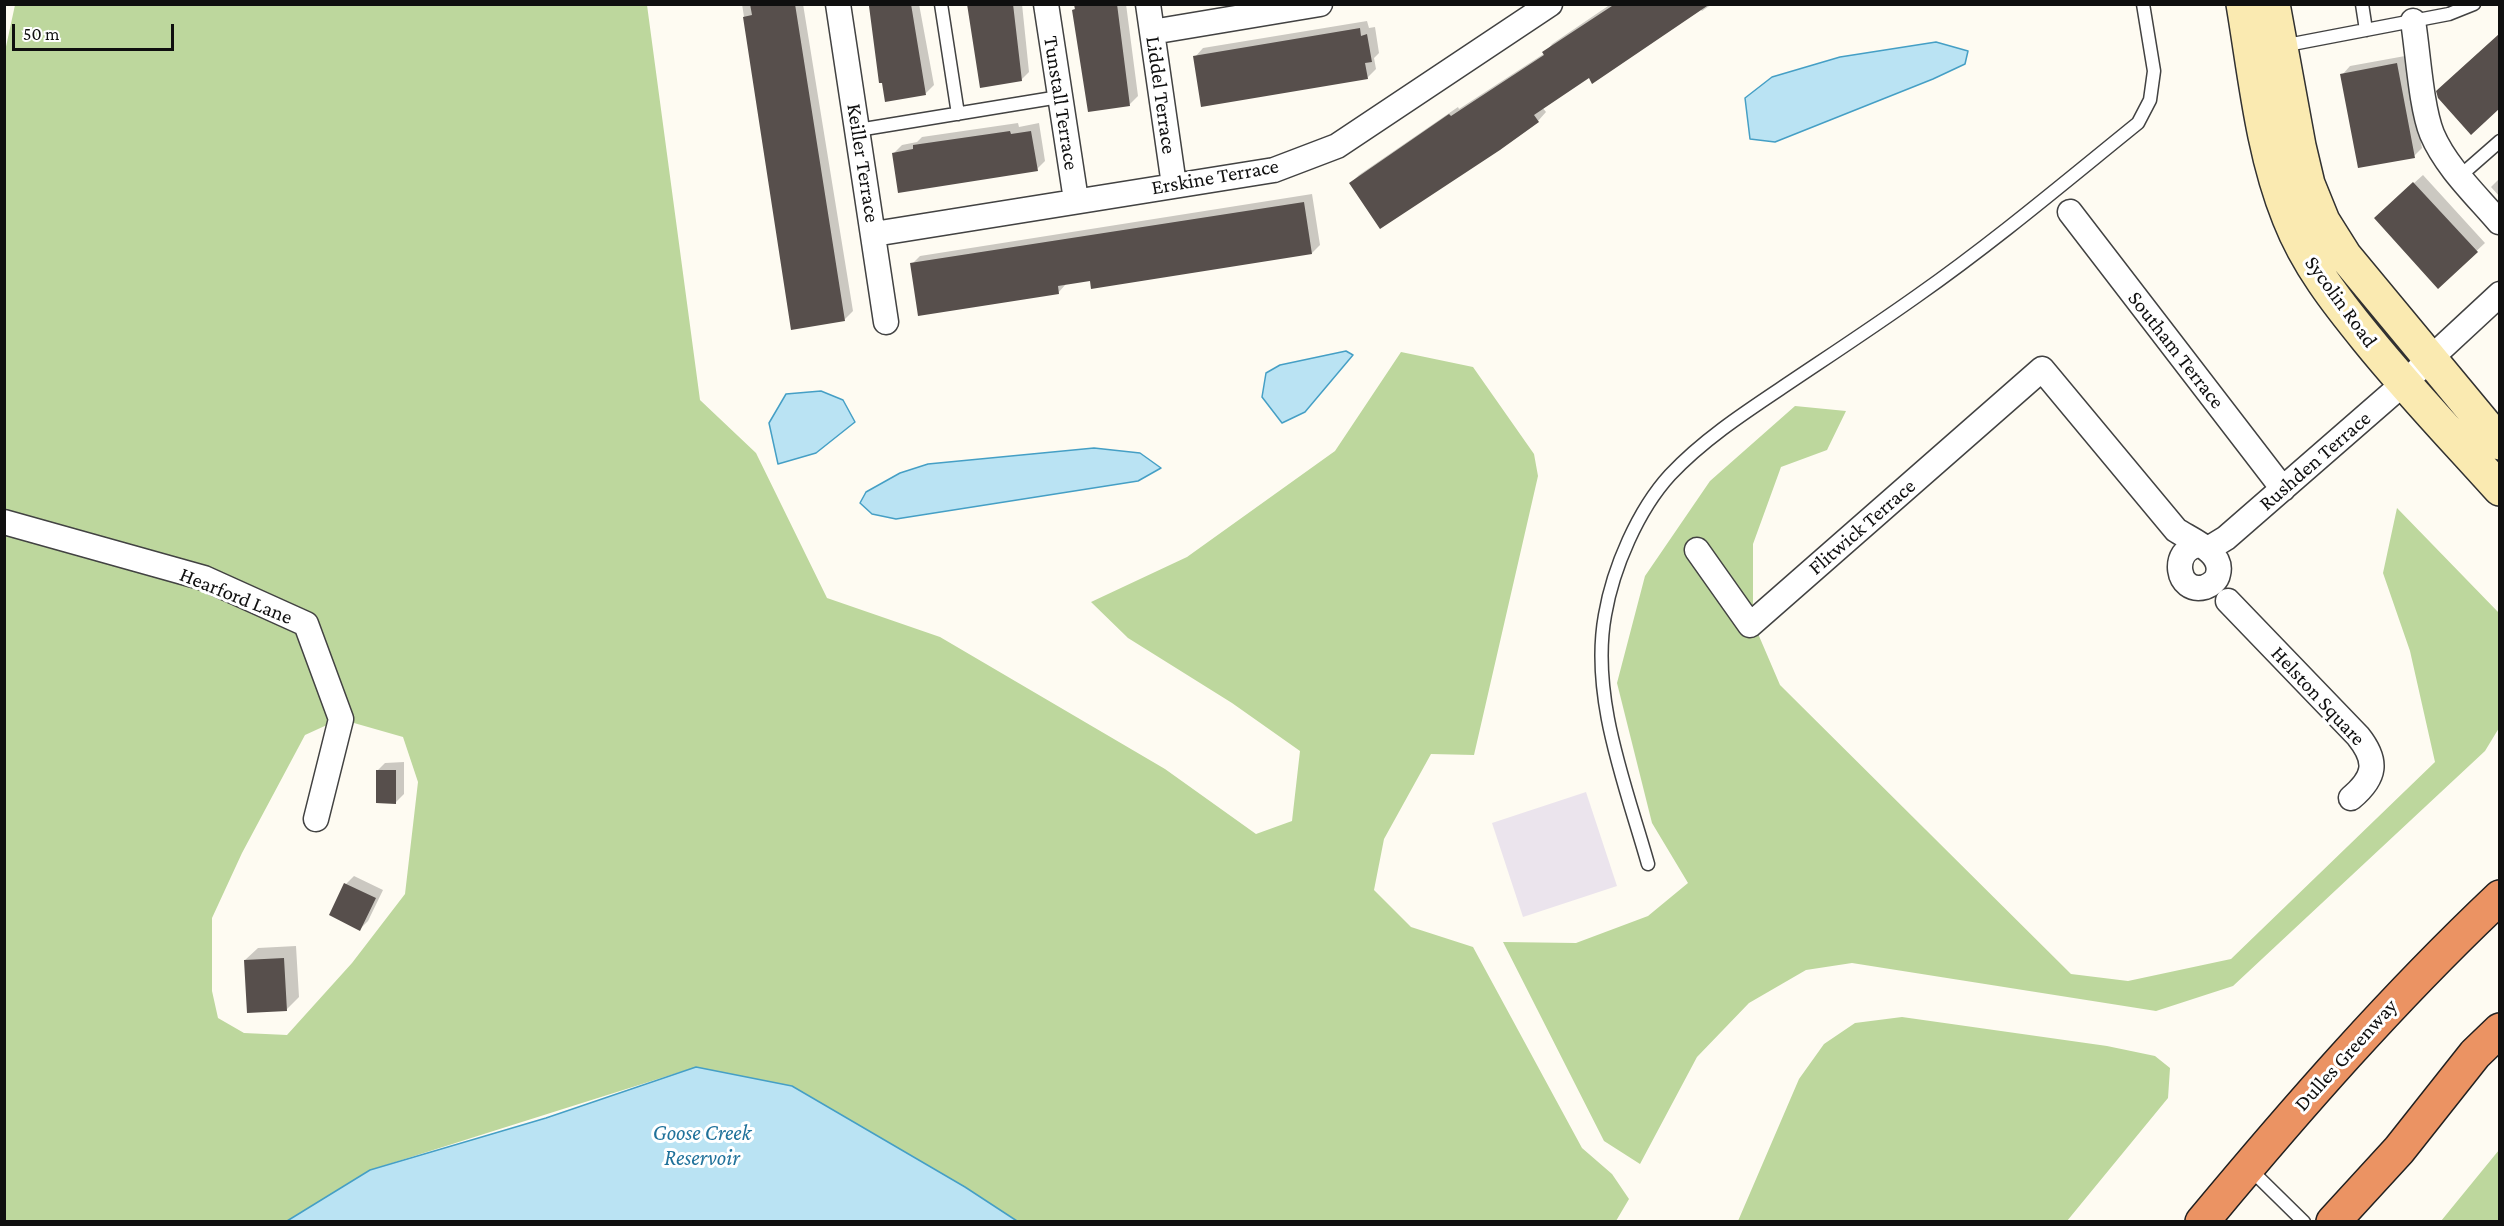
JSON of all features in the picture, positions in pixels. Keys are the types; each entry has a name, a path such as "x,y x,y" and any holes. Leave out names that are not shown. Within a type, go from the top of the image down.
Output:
{"highway":[{"name":"Dulles Greenway","path":"2202,1221 2317,1086 2389,1007 2499,897"},
{"path":"2333,1221 2399,1150 2475,1054 2499,1030"},
{"path":"2399,1150 2499,1060"}],"main road":[{"name":"Sycolin Road","path":"2243,4 2269,149 2288,216 2301,247 2319,277 2404,383 2499,489"},
{"name":"Sycolin Road","path":"2273,4 2306,175 2323,221 2345,256 2499,443"}],"street":[{"name":"Keiller Terrace","path":"838,4 886,322"},
{"name":"Tunstall Terrace","path":"1046,4 1076,200"},
{"name":"Liddel Terrace","path":"1148,4 1174,185"},
{"path":"1152,32 1320,4"},
{"name":"Erskine Terrace","path":"874,234 1275,170 1337,146 1550,4"},
{"path":"2413,21 2432,134 2460,176 2499,222"},
{"name":"Southam Terrace","path":"2070,212 2283,489"},
{"name":"Rushden Terrace","path":"2207,558 2404,383 2499,294"},
{"name":"Helston Square","path":"2043,369 2176,530 2207,558 2228,601 2358,736 2368,750 2372,770 2361,790 2351,798"},
{"name":"Flitwick Terrace","path":"1697,550 1750,625 2043,369"},
{"name":"Hearford Lane","path":"4,522 204,578 306,624 340,719 316,819"}],"lane":[{"path":"941,4 958,114"},
{"path":"1648,864 1612,738 1601,683 1604,615 1621,558 1642,514 1669,476 1722,428 1917,296 1995,240 2138,123 2150,100 2154,71 2143,4"},
{"path":"2362,4 2366,30"},
{"path":"2281,46 2413,21 2448,9 2474,4"},
{"path":"858,130 1059,98"},
{"path":"2460,176 2499,141"},
{"path":"2248,1167 2304,1221"}],"shaded area":[{"path":"1586,792 1617,886 1523,917 1492,823"}],"green space":[{"path":"15,5 647,5 700,400 756,453 827,598 940,637 1165,769 1256,834 1292,821 1300,751 1232,703 1128,638 1091,602 1187,557 1335,451 1401,352 1473,367 1534,454 1538,476 1474,755 1431,754 1384,839 1374,890 1411,927 1473,947 1582,1148 1612,1174 1629,1199 1616,1221 1017,1221 965,1187 696,1067 370,1170 287,1221 5,1222 4,56","holes":["340,719 403,737 418,782 405,894 352,963 287,1035 244,1033 218,1018 212,991 212,918 242,853 305,735"]},
{"path":"1795,406 1846,411 1827,450 1781,467 1753,544 1753,622 1780,685 2071,974 2128,981 2231,959 2435,762 2410,651 2383,573 2397,508 2499,613 2499,728 2485,751 2233,986 2156,1011 1852,963 1806,970 1749,1003 1697,1057 1640,1164 1604,1141 1503,942 1576,943 1648,916 1688,883 1652,823 1617,683 1645,576 1710,481"},
{"path":"1902,1017 2107,1046 2155,1056 2170,1068 2168,1098 2067,1221 1738,1221 1799,1079 1824,1044 1855,1023"},
{"path":"2499,1150 2499,1221 2441,1221"}],"water":[{"path":"1936,42 1968,51 1965,64 1775,142 1750,139 1745,98 1772,77 1840,57"},
{"path":"1346,351 1353,355 1305,412 1282,423 1262,397 1266,373 1280,365"},
{"path":"821,391 843,400 855,422 816,453 778,464 769,423 786,394"},
{"path":"1094,448 1140,453 1161,468 1138,481 896,519 872,514 860,503 866,492 900,473 928,464"},
{"name":"Goose Creek Reservoir","path":"696,1067 792,1086 965,1187 1017,1221 287,1221 370,1170 546,1118"}],"building":[{"path":"750,4 795,4 845,321 791,330 743,17 752,15"},
{"path":"911,4 926,95 885,102 882,83 879,83 869,6"},
{"path":"967,4 1013,4 1022,81 980,88"},
{"path":"1074,4 1117,4 1130,106 1088,112 1072,10 1075,9"},
{"path":"1615,4 1710,4 1592,84 1589,78 1534,115 1539,122 1380,229 1349,183 1449,114 1451,116 1544,55 1542,52"},
{"path":"1360,28 1361,36 1367,34 1372,62 1365,63 1368,79 1201,107 1193,56"},
{"path":"2499,34 2499,109 2471,135 2438,98 2436,91"},
{"path":"2397,63 2415,158 2358,168 2340,74"},
{"path":"1010,131 1011,134 1031,131 1038,171 898,193 892,153 913,149 913,145"},
{"path":"2413,182 2478,252 2438,289 2374,218"},
{"path":"1304,202 1312,254 1091,289 1090,281 1058,286 1059,294 918,316 910,263"},
{"path":"376,770 396,770 396,804 376,803"},
{"path":"344,883 376,898 360,931 329,915"},
{"path":"284,958 287,1011 247,1013 244,960"}]}
